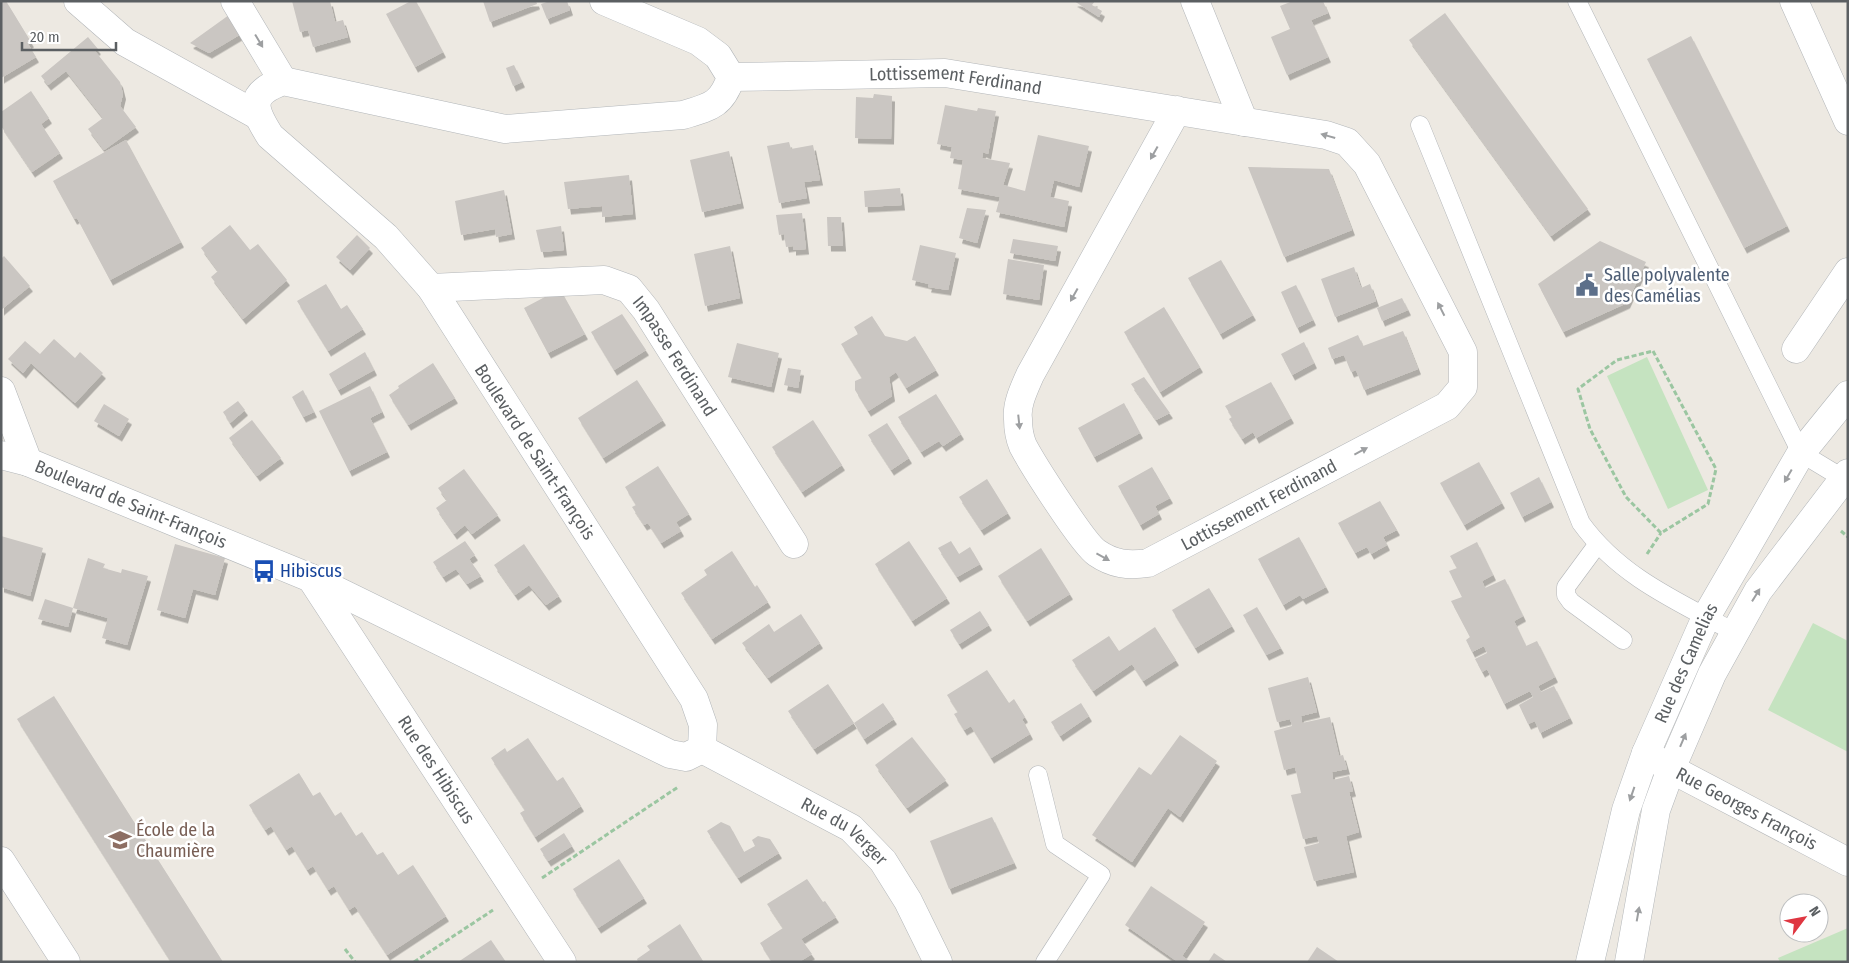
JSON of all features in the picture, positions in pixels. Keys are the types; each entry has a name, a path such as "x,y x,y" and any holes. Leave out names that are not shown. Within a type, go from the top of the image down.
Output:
{"street":[{"path":"78,1 125,42 257,115"},
{"path":"235,1 283,81"},
{"path":"257,115 256,104 260,95 268,86 283,81 505,129 683,115 707,108 726,95 732,77 718,56 698,41 604,1"},
{"path":"1195,1 1244,122"},
{"path":"1794,1 1848,121"},
{"name":"Lottissement Ferdinand","path":"732,77 945,73 1177,110 1326,135 1347,142 1367,164 1463,352 1463,387 1447,406 1148,563 1130,565 1112,562 1095,552 1081,536 1022,444 1017,417 1021,396 1030,376 1177,110"},
{"name":"Boulevard de Saint-François","path":"1,455 28,462 311,578 670,754 686,757 702,749 703,725 694,699 431,288 386,237 270,136 257,115"},
{"path":"1796,349 1848,272"},
{"name":"Impasse Ferdinand","path":"431,288 604,280 629,289 646,310 794,544"},
{"path":"1,391 28,462"},
{"name":"Rue des Camelias","path":"1590,962 1626,810 1646,753 1706,617 1801,453 1848,395"},
{"name":"Rue des Camelias","path":"1629,962 1656,810 1671,769 1712,674 1758,591 1846,476"},
{"name":"Rue des Hibiscus","path":"311,578 562,962"},
{"name":"Rue du Verger","path":"702,749 851,828 883,860 908,901 938,962"},
{"name":"Rue Georges François","path":"1646,753 1671,769 1848,862"},
{"path":"1,861 66,962"}],"lane":[{"path":"1577,1 1801,453 1846,476"},
{"path":"1420,126 1581,523 1597,545 1632,576 1734,632"},
{"path":"1597,545 1566,587 1566,595 1571,602 1623,640"},
{"path":"1038,775 1055,844 1101,875 1045,962"}],"path":[{"path":"1653,352 1716,469 1708,504 1661,533 1626,497 1590,429 1578,389 1617,360 1653,352"},
{"path":"414,962 519,894 687,780 702,749"},
{"path":"345,949 355,962"}],"green space":[{"path":"1647,357 1708,490 1668,509 1607,376"},
{"path":"1813,623 1848,641 1848,752 1768,710"},
{"path":"1848,928 1848,962 1780,962 1778,958 1813,943 1829,943 1829,936"}],"building":[{"path":"1,1 6,1 31,42 28,44 36,57 1,78"},
{"path":"292,1 330,1 335,22 343,20 348,37 313,47 308,30 300,32"},
{"path":"411,1 416,1 443,52 415,67 386,14"},
{"path":"483,1 536,1 537,4 490,22"},
{"path":"550,1 567,1 570,10 547,19 541,4"},
{"path":"1074,1 1095,1 1092,5 1102,11 1099,17"},
{"path":"1293,1 1323,1 1328,13 1311,20 1328,57 1287,75 1271,37 1290,29 1280,6"},
{"path":"1445,13 1588,209 1551,236 1409,40"},
{"path":"229,15 241,34 209,53 190,43"},
{"path":"1691,36 1787,226 1744,248 1647,59"},
{"path":"88,37 98,49 95,51 120,82 123,94 120,106 136,127 104,150 88,129 103,118 66,71 48,85 41,76"},
{"path":"514,65 522,82 513,86 506,68"},
{"path":"31,91 49,118 41,124 60,153 32,172 1,126 1,112"},
{"path":"874,94 892,96 891,139 855,138 856,97 873,98"},
{"path":"945,105 977,111 978,108 996,111 988,154 983,152 982,158 1010,163 1003,185 1025,191 1038,135 1089,146 1079,187 1054,180 1050,197 1069,201 1064,227 996,212 1000,197 958,189 963,160 950,158 952,147 937,144"},
{"path":"126,140 181,242 110,280 77,218 74,219 53,181"},
{"path":"789,142 791,149 813,145 820,180 804,182 807,198 779,203 767,146"},
{"path":"729,151 741,203 702,212 690,160"},
{"path":"1248,167 1329,169 1352,230 1284,257"},
{"path":"629,175 633,214 602,217 602,206 568,209 564,182"},
{"path":"900,188 902,205 865,207 864,191"},
{"path":"504,190 512,234 496,237 495,229 461,235 455,201"},
{"path":"967,208 986,210 977,243 959,238"},
{"path":"802,213 806,249 793,250 793,246 786,247 784,234 779,235 776,215"},
{"path":"827,217 841,217 843,246 828,246"},
{"path":"230,225 250,250 258,244 287,280 243,319 211,277 218,271 201,248"},
{"path":"561,226 564,250 541,252 536,230"},
{"path":"357,235 370,248 350,270 336,257"},
{"path":"1013,239 1058,246 1055,261 1010,253"},
{"name":"Salle polyvalente des Camélias","path":"1600,241 1646,262 1627,303 1563,332 1538,284"},
{"path":"920,245 956,253 948,290 928,287 929,284 912,280"},
{"path":"730,246 740,298 705,306 694,254"},
{"path":"4,256 30,286 1,310 1,259"},
{"path":"1008,259 1044,265 1039,300 1003,294"},
{"path":"1221,260 1253,315 1220,334 1188,278"},
{"path":"1354,267 1361,288 1370,284 1376,301 1335,317 1321,279"},
{"path":"326,284 341,309 347,305 363,329 328,351 297,301"},
{"path":"1296,285 1313,320 1297,328 1281,292"},
{"path":"560,289 585,334 548,353 524,308"},
{"path":"1402,298 1408,310 1382,321 1377,308"},
{"path":"1164,307 1200,367 1160,392 1124,332"},
{"path":"622,314 646,350 614,370 591,332"},
{"path":"872,316 885,336 907,341 915,336 936,370 906,388 896,372 889,377 892,396 868,411 855,390 855,381 862,378 841,344 858,334 854,327"},
{"path":"1403,331 1418,369 1364,390 1356,370 1351,372 1344,355 1332,359 1328,348 1358,335 1363,346"},
{"path":"54,339 75,358 80,352 103,373 75,403 31,363 23,373 8,359 25,341 40,354"},
{"path":"1304,342 1314,363 1292,375 1281,354"},
{"path":"737,343 779,353 771,387 728,377"},
{"path":"365,352 374,370 338,390 329,374"},
{"path":"433,363 455,398 408,425 389,395 399,388 398,386"},
{"path":"788,368 801,370 798,388 784,385"},
{"path":"1144,377 1170,413 1156,420 1131,384"},
{"path":"637,380 663,420 603,458 578,418"},
{"path":"1271,382 1291,418 1256,438 1253,432 1242,439 1229,419 1232,417 1225,406"},
{"path":"370,386 382,412 370,418 387,452 349,471 319,411"},
{"path":"303,390 314,412 303,417 292,397"},
{"path":"936,394 961,434 943,446 939,441 921,452 898,417"},
{"path":"238,401 245,410 230,423 223,412"},
{"path":"1124,403 1140,433 1094,457 1078,428"},
{"path":"104,404 129,419 119,436 94,421"},
{"path":"252,420 281,458 257,476 229,438"},
{"path":"813,420 842,465 802,492 772,447"},
{"path":"887,423 909,458 891,470 868,435"},
{"path":"1479,462 1502,503 1464,525 1440,483"},
{"path":"658,466 689,514 676,522 681,531 661,543 648,523 644,525 632,507 636,505 625,487"},
{"path":"1152,467 1170,498 1155,506 1159,514 1140,525 1118,486"},
{"path":"464,469 498,515 472,534 465,525 454,534 436,508 447,500 438,488"},
{"path":"1539,477 1551,502 1522,517 1510,493"},
{"path":"987,479 1008,513 981,530 959,497"},
{"path":"1380,501 1397,530 1383,537 1387,545 1371,554 1367,547 1355,553 1338,523"},
{"path":"1,536 43,548 30,596 1,587"},
{"path":"1299,537 1326,587 1303,599 1300,595 1283,605 1258,559"},
{"path":"465,541 475,555 469,559 481,576 467,584 456,569 443,577 433,562"},
{"path":"909,541 947,598 912,621 875,564"},
{"path":"951,541 959,554 970,547 980,564 957,577 938,548"},
{"path":"1477,542 1493,575 1482,581 1485,588 1505,579 1523,616 1514,621 1526,646 1537,641 1555,677 1538,686 1541,692 1554,686 1570,718 1540,733 1535,721 1528,724 1519,705 1533,697 1530,691 1504,704 1487,669 1482,672 1475,659 1487,653 1484,646 1472,652 1466,640 1470,637 1451,601 1462,597 1449,571 1457,568 1450,556"},
{"path":"175,544 225,558 215,595 193,589 185,618 157,610"},
{"path":"524,544 559,596 546,605 529,585 515,595 494,565"},
{"path":"1041,548 1070,594 1027,621 998,576"},
{"path":"732,551 755,587 757,585 768,602 712,639 681,593 707,575 704,570"},
{"path":"88,558 105,564 103,568 121,573 122,569 148,576 127,645 102,638 108,618 73,608"},
{"path":"1209,588 1232,626 1195,648 1172,610"},
{"path":"45,599 73,608 68,627 38,619"},
{"path":"1257,607 1281,648 1266,655 1243,615"},
{"path":"980,611 989,625 959,644 950,630"},
{"path":"801,614 820,643 768,678 742,643 769,624 774,632"},
{"path":"1155,627 1176,660 1143,681 1132,664 1093,691 1072,660 1109,636 1119,651"},
{"path":"987,670 1009,703 1014,699 1025,717 1022,719 1030,734 991,758 971,726 964,730 954,714 958,712 947,695"},
{"path":"1308,677 1317,712 1301,716 1302,723 1330,717 1339,756 1343,755 1347,769 1332,772 1333,780 1349,776 1353,791 1349,792 1359,832 1346,836 1354,872 1314,881 1304,847 1319,843 1317,836 1303,839 1291,795 1301,793 1295,767 1284,770 1274,731 1292,726 1290,719 1277,722 1268,688"},
{"path":"828,684 854,723 814,749 788,711"},
{"name":"École de la Chaumière","path":"54,696 223,962 171,962 17,719"},
{"path":"883,703 894,719 864,739 854,723"},
{"path":"1081,703 1089,716 1060,736 1051,722"},
{"path":"1180,735 1217,761 1180,817 1168,808 1132,862 1092,835 1139,767 1151,775"},
{"path":"912,737 946,780 907,808 875,765"},
{"path":"528,738 557,781 563,777 581,806 535,837 520,813 525,810 491,758 505,748 507,752"},
{"path":"299,773 313,796 320,792 335,816 341,812 356,836 362,832 377,855 383,852 398,875 413,865 446,916 387,955 355,906 349,910 334,886 328,890 313,866 307,870 292,846 286,850 271,826 265,830 249,805"},
{"path":"992,817 1014,863 949,889 930,841"},
{"path":"721,822 730,826 744,852 755,846 752,840 758,836 770,839 779,853 738,878 707,831"},
{"path":"564,833 572,846 548,861 540,849"},
{"path":"619,859 644,898 598,928 573,889"},
{"path":"807,879 836,917 801,939 812,954 799,962 772,962 760,943 783,928 767,904"},
{"path":"1151,886 1205,922 1182,956 1191,962 1178,962 1125,925"},
{"path":"680,924 703,961 638,962 637,959 650,950 647,946"},
{"path":"491,940 506,962 458,962"},
{"path":"1317,947 1339,962 1307,962"},
{"path":"1214,953 1227,962 1208,962"}],"place":[{"name":"Salle polyvalente des Camélias","path":"1587,285"},
{"name":"Hibiscus","path":"264,571"},
{"name":"École de la Chaumière","path":"120,840"}]}
